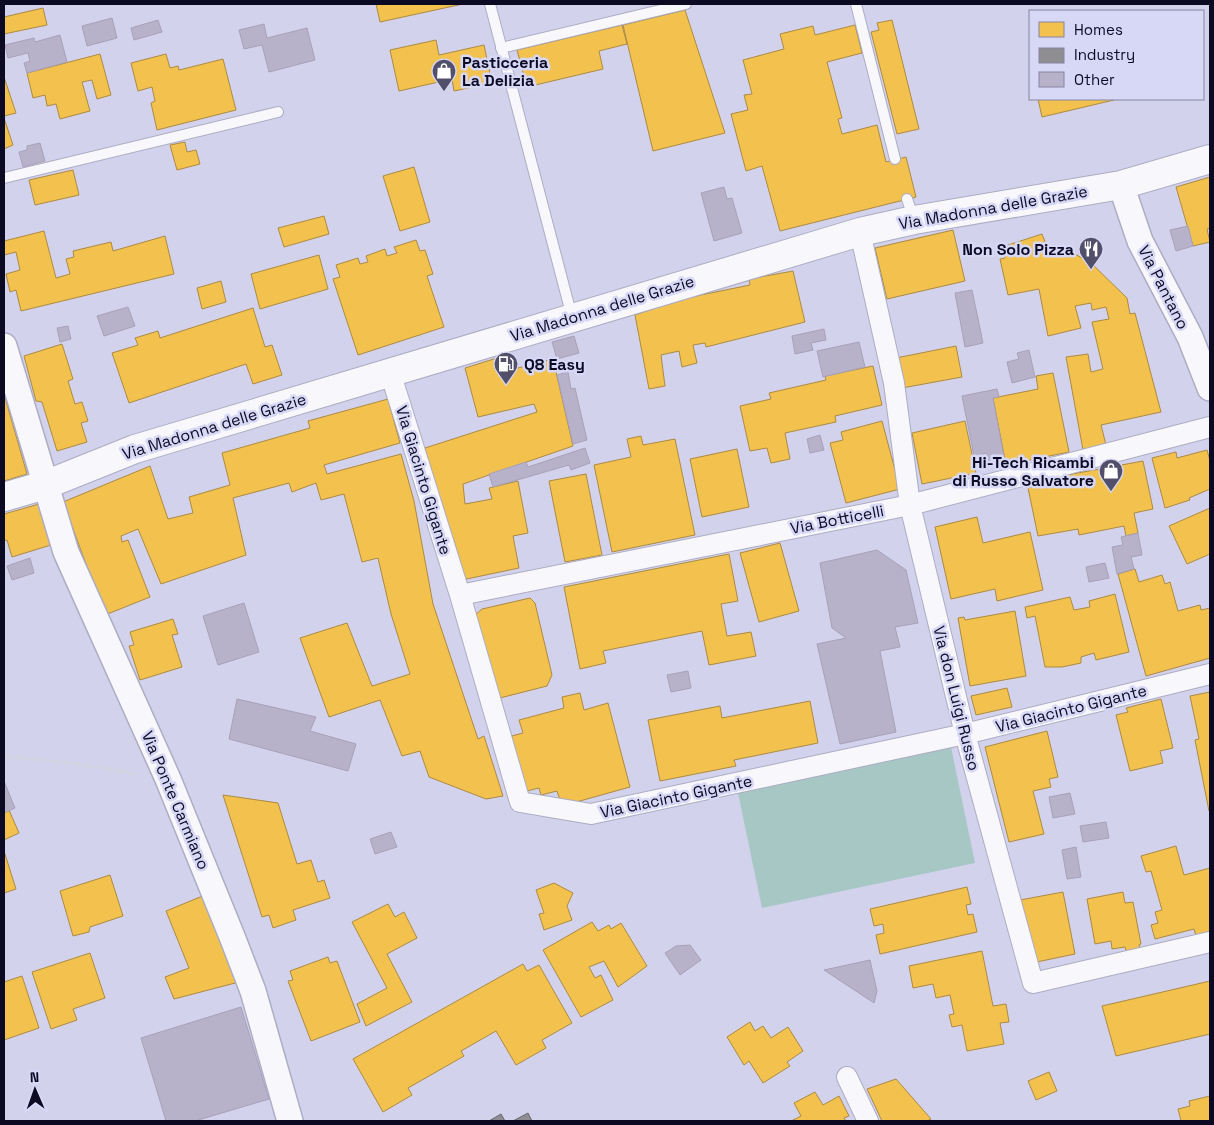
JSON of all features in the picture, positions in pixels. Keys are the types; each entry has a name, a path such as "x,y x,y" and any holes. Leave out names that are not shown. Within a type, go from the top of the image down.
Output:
{"main road":[{"name":"Via Madonna delle Grazie","path":"4,497 45,485 135,449 860,232 910,209 1121,185 1210,159"}],"street":[{"name":"Via Pantano","path":"1121,185 1140,241 1190,337 1210,388"},
{"name":"Via don Luigi Russo","path":"860,232 894,383 910,505 965,734 1033,983 1210,942"},
{"name":"Via Ponte Carmiano","path":"4,346 66,552 168,779 253,991 290,1121"},
{"name":"Via Giacinto Gigante","path":"390,372 460,595 520,802 591,814 965,734 1210,674"},
{"name":"Via Botticelli","path":"460,595 910,505 1210,427"},
{"path":"846,1077 868,1121"}],"lane":[{"path":"490,4 572,318"},
{"path":"501,48 686,4"},
{"path":"856,4 895,159"},
{"path":"4,178 278,112"}],"path":[{"path":"4,756 80,764 168,779"}],"green space":[{"path":"951,747 975,863 762,908 738,793"}],"building: Homes":[{"path":"376,4 463,4 380,22"},
{"path":"43,8 47,25 4,34 4,17"},
{"path":"685,10 725,133 653,151 623,25"},
{"path":"892,20 919,129 897,134 871,32 879,30 877,23"},
{"path":"622,25 627,44 599,51 603,69 527,87 517,50"},
{"path":"855,25 862,53 827,62 842,118 838,119 842,134 877,125 886,162 906,157 916,197 780,231 762,166 746,171 731,114 748,110 744,95 752,94 743,60 784,49 780,34 813,26 815,35"},
{"path":"436,40 439,55 484,45 492,83 454,91 452,79 399,91 390,50"},
{"path":"100,54 111,95 97,99 92,80 82,82 90,111 60,119 56,104 47,106 45,95 33,98 27,73"},
{"path":"166,54 170,68 178,66 179,70 223,59 236,110 157,130 151,103 155,101 152,87 138,91 131,63"},
{"path":"4,77 16,113 4,116"},
{"path":"1038,100 1114,100 1042,117"},
{"path":"4,118 13,145 4,149"},
{"path":"185,142 187,152 196,150 200,164 177,170 170,145"},
{"path":"414,167 430,222 400,231 383,176"},
{"path":"73,170 79,195 35,205 29,180"},
{"path":"1210,177 1210,228 1207,229 1210,242 1193,246 1176,187"},
{"path":"324,216 329,234 284,247 278,228"},
{"path":"953,230 965,281 887,299 875,248"},
{"path":"44,231 56,278 70,274 66,259 74,257 73,251 111,242 113,251 165,236 174,274 21,311 16,290 10,292 6,274 20,270 16,252 4,255 4,241"},
{"path":"1042,234 1049,252 1066,249 1091,263 1127,298 1130,314 1135,313 1161,412 1101,425 1106,445 1083,450 1066,357 1088,354 1091,372 1103,369 1092,322 1109,319 1106,307 1092,310 1091,303 1075,306 1081,328 1048,336 1039,289 1008,295 1000,259 1005,258 1005,246"},
{"path":"416,240 420,251 425,250 433,274 427,276 444,327 358,355 333,279 340,277 336,265 358,258 360,264 368,262 366,256 385,249 387,256 397,253 394,247"},
{"path":"319,255 328,289 260,309 251,274"},
{"path":"793,271 805,322 706,347 705,343 693,345 697,363 682,367 679,351 661,355 665,386 649,389 635,315 681,299 750,285 749,279"},
{"path":"221,281 226,302 202,309 197,288"},
{"path":"253,308 265,347 272,345 282,375 253,384 246,364 129,403 112,353 138,345 135,338 158,331 160,338"},
{"path":"62,344 73,379 68,381 75,404 82,402 88,421 81,423 87,442 57,451 42,402 36,401 24,356"},
{"path":"956,346 962,377 902,388 896,358"},
{"path":"497,358 510,370 553,359 573,446 463,484 465,504 492,499 489,488 518,481 528,533 513,536 519,568 462,580 453,538 447,541 425,448 537,412 534,404 478,417 465,368"},
{"path":"873,366 882,405 835,416 836,422 785,433 790,459 771,463 767,448 750,451 740,406 771,399 769,393 826,380 825,376"},
{"path":"1053,373 1069,452 1006,465 993,398 1038,389 1036,376"},
{"path":"4,394 27,474 4,481"},
{"path":"388,399 400,443 324,465 327,474 401,454 414,501 433,604 478,739 484,736 503,796 486,799 429,777 420,751 402,756 380,700 329,717 300,638 347,623 372,686 410,674 391,614 378,558 362,562 344,494 321,500 316,483 292,492 289,483 233,498 246,555 161,584 138,529 121,536 122,542 128,540 150,597 105,615 63,502 150,466 168,519 193,513 189,497 230,485 222,453 310,428 308,421"},
{"path":"882,421 900,489 846,503 830,443 843,440 841,432"},
{"path":"965,421 976,473 922,484 912,433"},
{"path":"641,436 643,445 675,439 695,535 612,552 594,465 631,457 627,439"},
{"path":"737,449 749,507 702,517 690,459"},
{"path":"1207,450 1210,461 1210,489 1189,498 1190,500 1165,508 1152,458 1176,452 1177,458"},
{"path":"1143,461 1153,509 1134,513 1138,533 1126,536 1124,526 1079,535 1078,529 1038,536 1028,488 1068,480 1067,475"},
{"path":"586,474 602,555 565,562 549,481"},
{"path":"39,504 51,545 12,557 7,540 4,541 4,514"},
{"path":"1210,508 1210,554 1187,564 1169,526"},
{"path":"977,517 983,543 1030,532 1043,590 997,601 995,589 951,599 935,527"},
{"path":"780,543 799,611 759,622 740,553"},
{"path":"729,554 738,601 721,604 727,636 751,632 756,656 709,665 702,631 603,651 606,663 580,669 564,587"},
{"path":"1135,569 1139,582 1162,575 1165,584 1170,582 1178,611 1200,605 1201,610 1210,608 1210,658 1146,676 1118,574"},
{"path":"1115,594 1129,652 1096,660 1094,653 1081,657 1081,663 1062,667 1045,667 1035,616 1027,618 1025,607 1070,597 1074,610 1090,607 1089,601"},
{"path":"530,598 535,603 552,675 547,686 496,699 475,615 482,609"},
{"path":"1015,611 1026,676 970,686 958,618 964,617 965,620"},
{"path":"173,619 178,634 172,635 182,667 140,680 129,646 134,645 130,632"},
{"path":"1007,688 1012,707 976,715 971,696"},
{"path":"1210,692 1209,811 1195,740 1199,739 1190,696"},
{"path":"580,693 584,710 608,703 630,787 562,806 557,791 541,795 539,788 523,792 508,737 523,733 519,720 564,708 562,697"},
{"path":"1161,699 1173,748 1160,751 1163,763 1130,771 1116,715 1128,712 1126,708"},
{"path":"810,701 818,743 734,760 736,766 660,781 648,720 720,706 722,718"},
{"path":"1047,731 1058,777 1049,779 1051,787 1033,791 1044,834 1009,842 985,747"},
{"path":"223,795 278,803 297,864 311,860 318,882 324,880 330,898 293,910 296,920 273,928 269,915 262,917"},
{"path":"9,810 19,833 4,840 4,813"},
{"path":"1176,846 1184,875 1210,868 1210,936 1197,939 1194,929 1155,939 1151,925 1158,923 1155,912 1162,910 1151,871 1146,872 1141,856"},
{"path":"4,851 16,889 4,893"},
{"path":"110,875 123,916 90,927 89,932 73,936 60,891"},
{"path":"554,883 573,893 567,906 572,920 544,930 539,914 544,913 536,890"},
{"path":"967,887 971,904 966,905 968,915 973,914 977,932 880,954 876,935 884,933 883,924 874,926 870,909"},
{"path":"1063,892 1075,954 1032,963 1020,900"},
{"path":"1123,892 1125,903 1133,902 1141,944 1139,945 1140,949 1126,951 1125,947 1112,949 1111,941 1095,944 1087,899"},
{"path":"205,895 239,982 174,999 165,977 189,968 166,911"},
{"path":"388,904 395,917 404,912 417,938 387,954 412,1002 366,1026 357,1004 387,988 352,922"},
{"path":"592,922 598,931 609,925 611,929 621,923 647,966 618,987 604,961 589,967 595,978 601,975 613,1000 581,1017 543,950"},
{"path":"982,951 993,1006 1006,1004 1009,1022 1000,1023 1004,1044 967,1051 962,1025 952,1027 949,1015 954,1014 950,995 936,998 933,984 913,988 909,966"},
{"path":"90,953 105,998 73,1009 77,1020 51,1029 32,972"},
{"path":"328,957 330,963 337,961 360,1022 311,1041 288,981 293,980 290,971"},
{"path":"523,964 527,971 539,965 572,1023 542,1040 546,1048 516,1065 496,1031 461,1051 464,1056 408,1088 412,1095 383,1112 353,1059"},
{"path":"22,976 39,1028 4,1040 4,982"},
{"path":"1210,981 1210,1034 1116,1056 1102,1006"},
{"path":"750,1022 755,1031 763,1026 771,1038 788,1027 803,1051 787,1062 790,1066 763,1083 749,1061 744,1065 727,1037"},
{"path":"1049,1072 1057,1091 1036,1100 1028,1081"},
{"path":"896,1079 931,1119 927,1121 882,1121 867,1089"},
{"path":"815,1092 823,1105 839,1096 849,1116 844,1118 846,1121 791,1121 801,1116 794,1103"},
{"path":"1210,1096 1210,1121 1181,1121 1178,1109 1190,1106 1189,1101"}],"building: Industry":[{"path":"528,1113 532,1121 513,1121"},
{"path":"501,1114 505,1121 489,1121"}],"building: Other":[{"path":"112,18 117,38 87,46 82,26"},
{"path":"158,20 162,32 134,40 131,28"},
{"path":"264,24 267,38 307,28 315,60 269,72 262,45 244,49 239,30"},
{"path":"60,35 67,62 27,73 24,63 30,61 28,53 8,58 5,45 34,38 35,42"},
{"path":"40,143 45,161 23,167 19,152 27,150 27,146"},
{"path":"724,187 727,199 732,198 742,233 714,241 701,193"},
{"path":"1188,226 1193,246 1176,251 1170,230"},
{"path":"972,290 983,343 965,347 955,293"},
{"path":"128,307 135,326 104,336 97,316"},
{"path":"68,326 71,339 60,342 57,328"},
{"path":"824,329 826,340 811,343 813,350 795,354 792,336"},
{"path":"574,336 579,353 557,359 552,342"},
{"path":"859,342 865,367 823,377 817,351"},
{"path":"1029,350 1035,377 1012,383 1007,362 1019,359 1017,353"},
{"path":"568,372 571,389 575,388 587,440 573,444 557,375"},
{"path":"997,389 999,397 993,398 1005,462 989,465 987,453 974,456 962,396"},
{"path":"820,435 824,450 810,453 807,439"},
{"path":"585,448 590,463 571,470 569,465 493,487 489,474 526,462 528,467"},
{"path":"1138,533 1142,555 1131,557 1134,569 1117,574 1112,547 1123,545 1121,537"},
{"path":"877,550 906,570 918,623 895,627 900,647 880,651 896,732 840,744 817,644 846,638 832,628 820,563"},
{"path":"30,558 34,573 12,580 7,566"},
{"path":"1105,563 1109,578 1089,582 1086,567"},
{"path":"244,603 259,652 218,665 203,616"},
{"path":"688,671 691,688 671,692 667,675"},
{"path":"237,699 316,717 310,731 356,744 348,771 229,739"},
{"path":"4,781 15,808 4,813"},
{"path":"1070,793 1075,814 1053,818 1049,797"},
{"path":"1106,822 1109,838 1083,842 1080,826"},
{"path":"391,832 397,847 375,854 370,839"},
{"path":"1076,847 1081,877 1067,879 1062,850"},
{"path":"690,945 701,960 680,975 665,953 676,946"},
{"path":"870,960 877,991 874,1003 824,970"},
{"path":"241,1007 269,1099 195,1121 166,1121 141,1038"}],"place":[{"name":"Pasticceria La Delizia","path":"444,92"},
{"name":"Non Solo Pizza","path":"1091,270"},
{"name":"Q8 Easy","path":"506,385"},
{"name":"Hi-Tech Ricambi di Russo Salvatore","path":"1111,492"}]}
